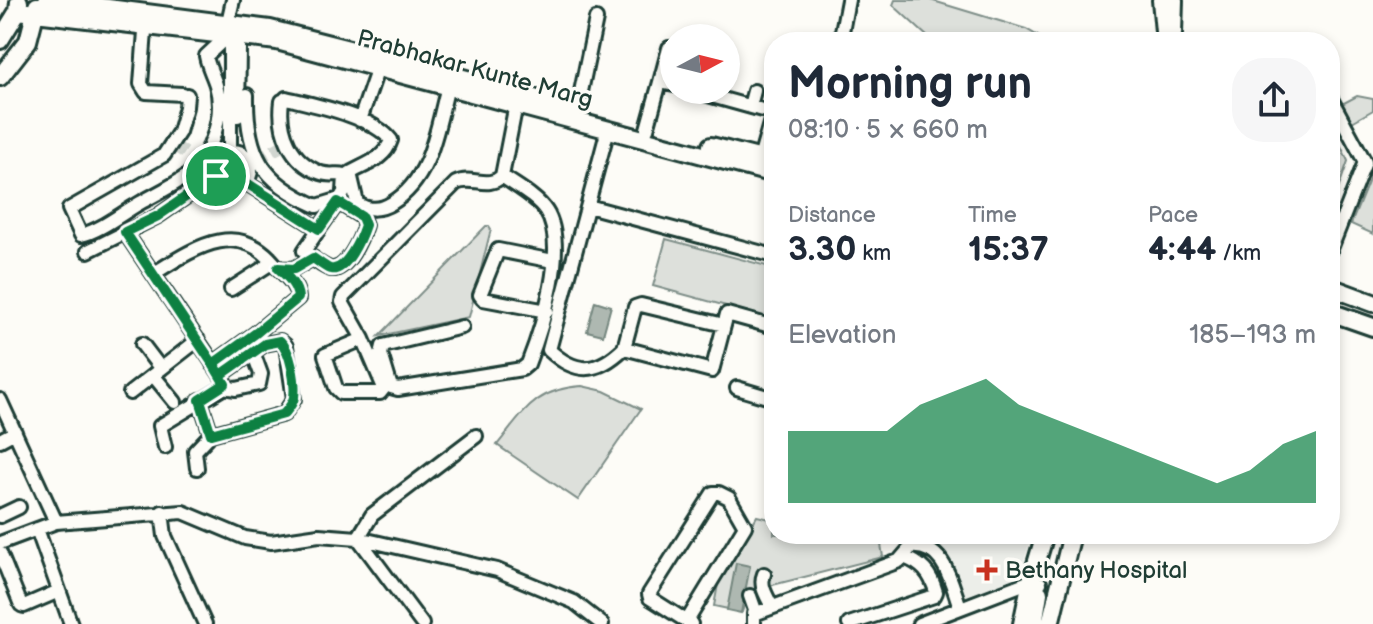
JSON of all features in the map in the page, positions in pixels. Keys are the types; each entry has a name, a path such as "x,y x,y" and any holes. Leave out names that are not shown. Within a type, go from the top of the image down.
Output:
{"street":[{"path":"233,0 234,151"},
{"path":"842,32 848,0"},
{"path":"1161,0 1164,32"},
{"path":"1174,0 1174,32"},
{"path":"0,77 28,41 40,4"},
{"name":"Prabhakar Kunte Marg","path":"18,6 40,4 146,18 232,38 277,41 380,63 517,99 608,129 764,171"},
{"path":"0,40 18,6"},
{"path":"146,18 142,89 146,92 184,94 186,107 174,145 164,155 69,209 81,235 190,173 211,140 218,117 216,85 206,56 221,42 232,38"},
{"path":"577,111 596,19"},
{"path":"360,120 380,63"},
{"path":"247,95 248,135 264,168 279,185 317,206 340,199 344,192 345,175 319,173 295,156 286,145 280,115 284,99 360,120 385,132 391,140 390,145 377,159 350,173 353,194 357,203 365,209 388,206 420,178 450,81"},
{"path":"647,129 660,82"},
{"path":"750,106 754,91"},
{"path":"363,339 325,355 336,388 341,393 380,393 384,388 363,339 342,302 343,297 456,183 470,179 491,183 502,176 517,99"},
{"name":"Prabhakar Kunte Marg","path":"517,99 577,111 764,159"},
{"path":"740,103 764,110"},
{"path":"1340,114 1369,162 1340,228"},
{"path":"608,129 549,350 562,362 578,368 596,368 624,348 635,307 641,305 724,325"},
{"path":"198,162 229,187 245,182 251,173 253,160 234,151"},
{"path":"216,176 217,160 234,151"},
{"path":"88,251 158,216 216,176"},
{"path":"462,327 383,346 381,354 391,387 398,389 473,379 522,369 528,364 547,311 555,238 548,214 540,204 502,176"},
{"path":"245,182 319,229"},
{"path":"338,202 362,217 365,225 343,265 336,269 328,269 304,251 319,229 338,202"},
{"path":"588,206 764,253"},
{"path":"125,232 222,381 236,389 259,384 261,374 253,352"},
{"path":"153,274 195,248 220,241 243,241 265,251 298,291 298,298 213,364"},
{"path":"547,311 483,299 480,295 498,250 553,261"},
{"path":"231,289 276,265 294,269 313,258"},
{"path":"1340,291 1373,303"},
{"path":"624,348 712,371 727,314 764,324"},
{"path":"1340,315 1373,327"},
{"path":"130,393 198,340"},
{"path":"165,447 160,426 200,400 265,344 276,341 286,346 293,378 294,399 290,407 284,414 211,434 195,451 197,468"},
{"path":"142,344 175,402"},
{"path":"737,388 764,396"},
{"path":"0,400 56,522"},
{"path":"200,400 211,434"},
{"path":"0,440 15,432"},
{"path":"358,538 380,508 476,436"},
{"path":"713,493 719,493 729,498 745,526 689,622 650,598 649,594 713,493"},
{"path":"0,516 19,507"},
{"path":"162,512 165,536 205,624"},
{"path":"0,543 56,522 183,512 245,538 271,542 319,535 358,538 497,570 574,602 602,624"},
{"path":"37,529 71,624"},
{"path":"358,538 422,624"},
{"path":"1034,624 1036,582 1043,544"},
{"path":"1022,624 1051,544"},
{"path":"1050,624 1070,544"},
{"path":"907,552 936,561 954,609"},
{"path":"750,596 755,619 774,602 899,561 907,552"},
{"path":"849,624 934,596 936,592 930,573 907,552"},
{"path":"0,553 21,605 59,591"},
{"path":"764,574 761,580 764,591 774,602"},
{"path":"919,624 1036,582"},
{"path":"941,598 954,609"}],"shaded area":[{"path":"895,0 930,0 1031,32 922,32 893,5"},
{"path":"1357,96 1373,99 1373,110 1352,122 1342,104"},
{"path":"1340,144 1348,161 1340,184"},
{"path":"233,159 240,162 243,169 240,176 233,179 226,176 223,169 226,162"},
{"path":"1373,170 1373,234 1351,224"},
{"path":"486,226 491,229 469,317 379,336"},
{"path":"666,239 764,265 764,316 653,286"},
{"path":"595,301 611,306 603,335 587,331"},
{"path":"582,386 604,391 641,409 578,500 497,445 524,412 542,397"},
{"path":"757,516 764,518 764,544 881,544 883,557 749,591 742,612 714,606 718,584"},
{"name":"Bethany Hospital","path":"921,544 1029,544 1020,575 961,599 951,564 942,555"},
{"path":"736,563 750,566 741,613 727,610"}],"tunnel":[{"path":"257,159 284,145"},
{"path":"175,146 197,161"}],"place":[{"name":"Bethany Hospital","path":"987,570"}],"route":[{"path":"216,176 158,216 125,232 213,364 221,375 265,344 280,341 286,346 293,378 294,399 290,407 284,414 211,434 200,400 225,384 213,364 298,298 298,291 278,268 294,269 313,258 328,269 336,269 343,265 365,225 362,217 338,202 319,229 245,182 229,187 216,176"}]}
